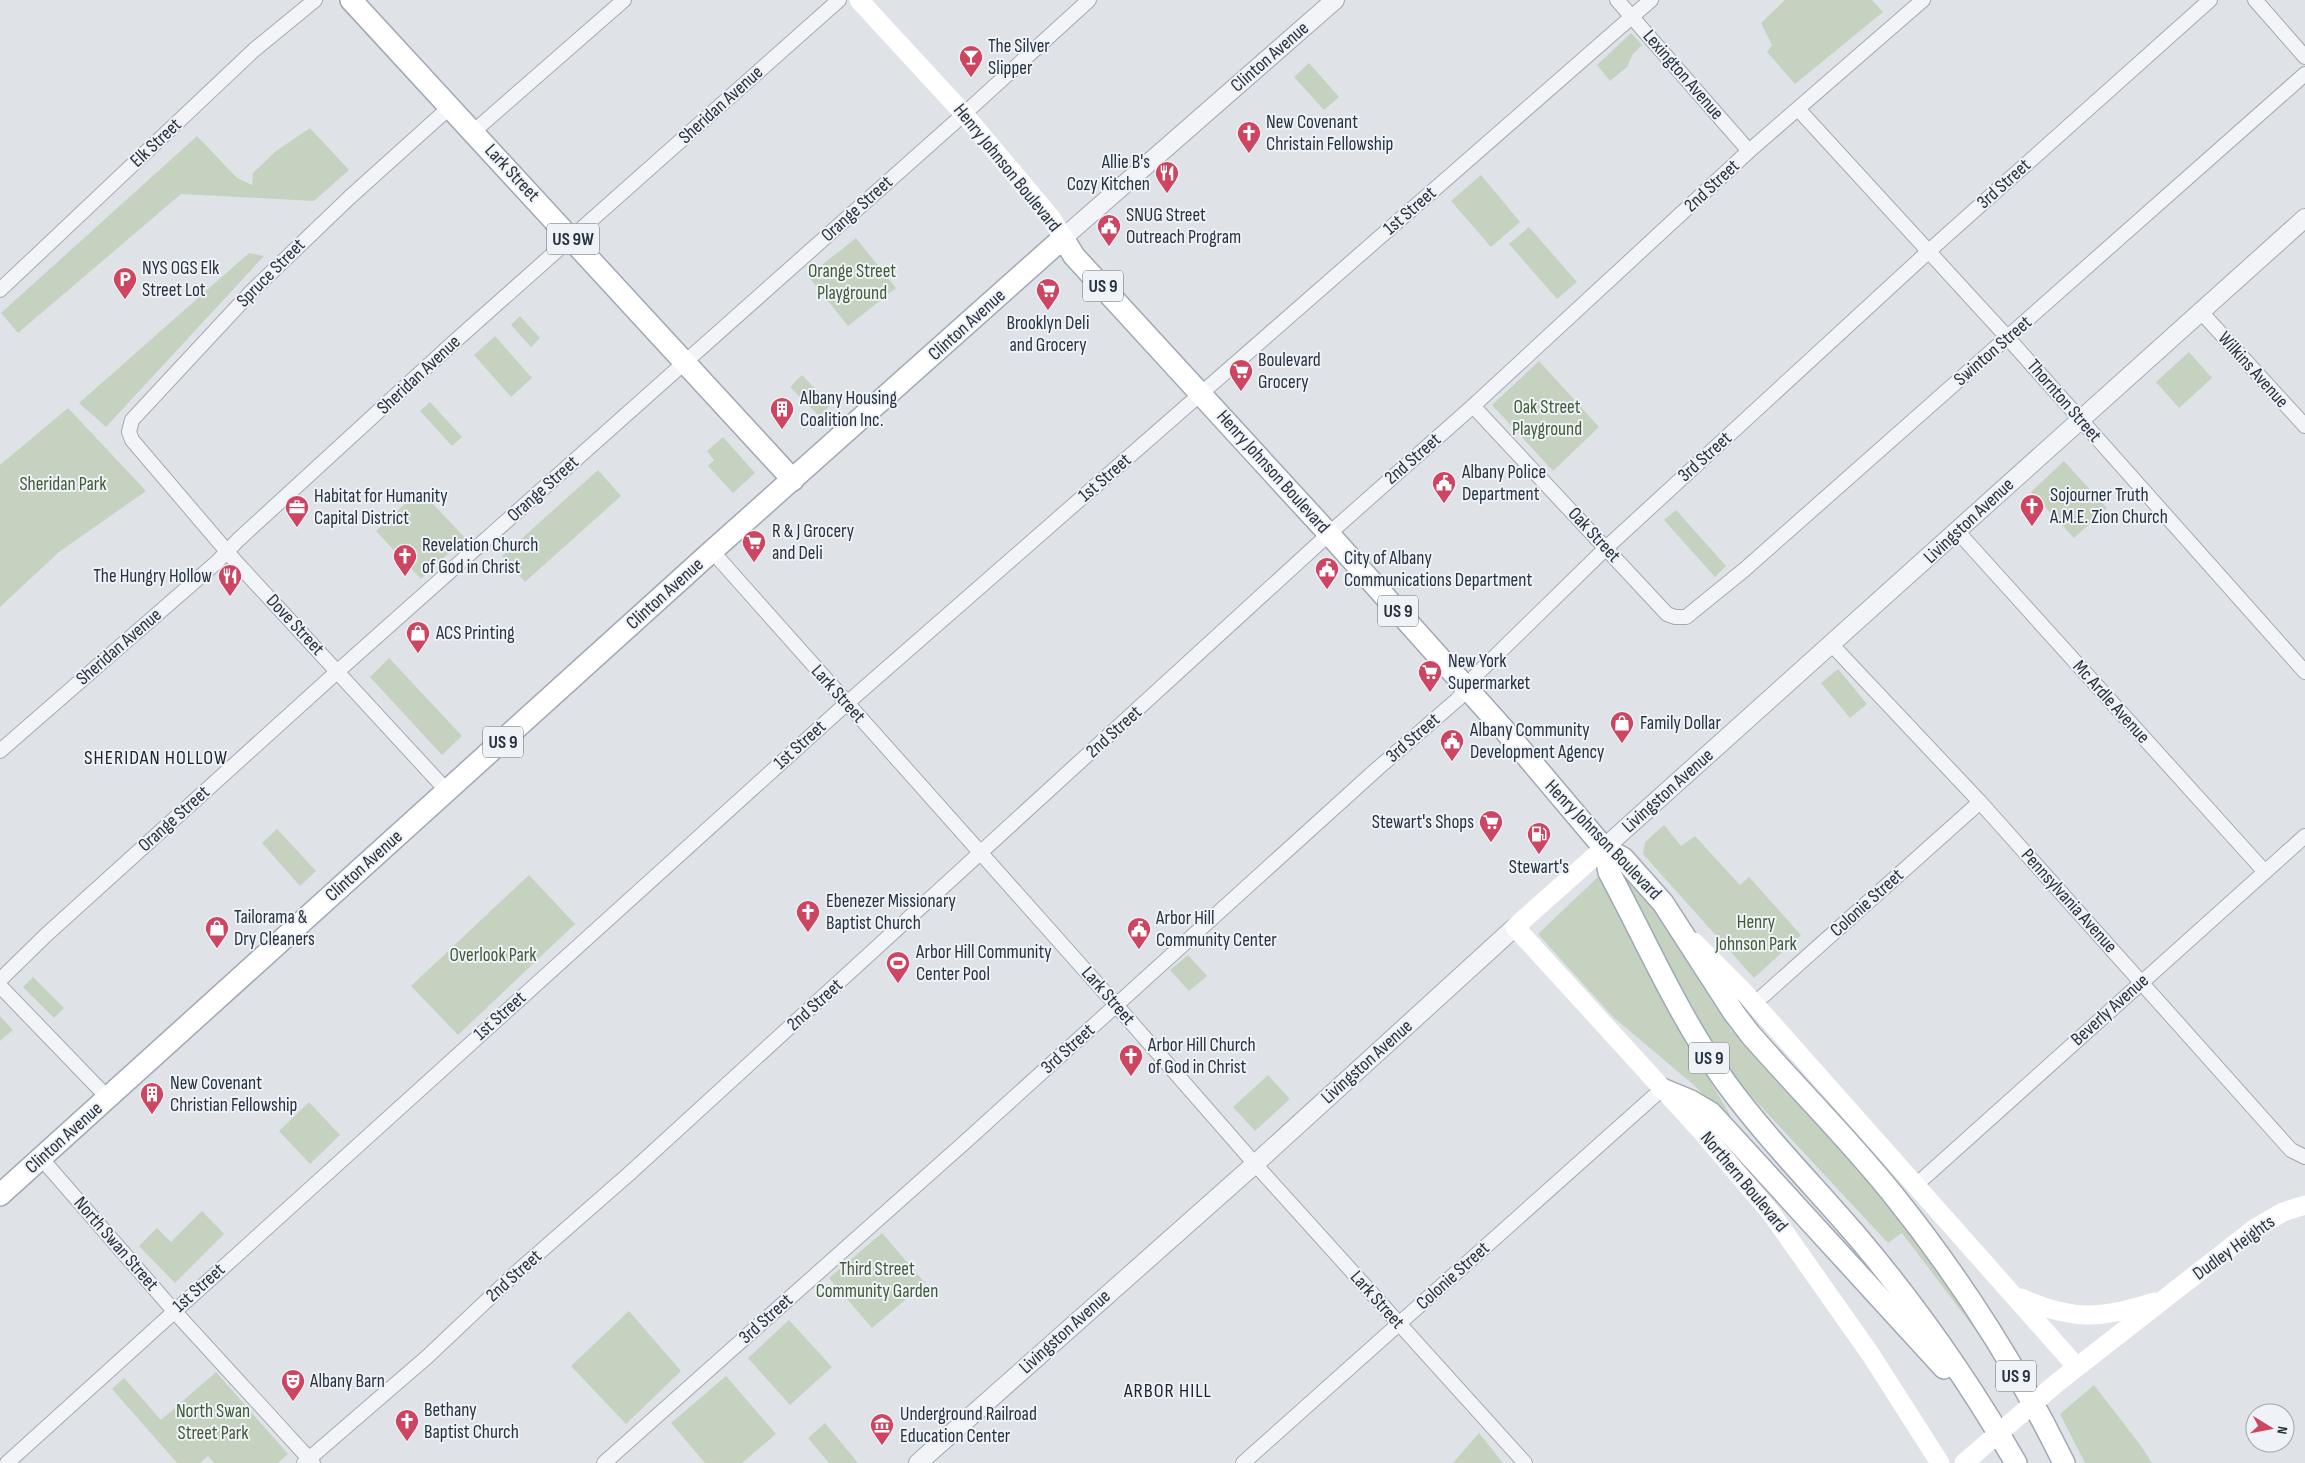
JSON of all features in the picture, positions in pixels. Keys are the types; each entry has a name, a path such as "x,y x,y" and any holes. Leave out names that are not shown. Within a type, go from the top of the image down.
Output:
{"main road":[{"name":"Lark Street","path":"351,0 794,480"},
{"name":"Henry Johnson Boulevard","path":"859,0 964,114 1052,219 1074,256 1329,534 1467,688 1604,848 1623,858 1663,903 1677,924 1754,1004"},
{"name":"Clinton Avenue","path":"0,1195 448,792 712,551 794,480 1063,238"},
{"name":"Livingston Avenue","path":"1515,927 1604,848"},
{"name":"US 9","path":"1604,848 1609,872 1671,995 1711,1062 1742,1103 1887,1272 1983,1407 2016,1463"},
{"name":"US 9","path":"1677,924 1734,1013 1750,1034 1890,1190 1928,1240 1983,1321 2064,1463"},
{"name":"Northern Boulevard","path":"1515,927 1740,1176 1787,1235 1866,1348 1940,1463"},
{"path":"1754,1004 2016,1296 2076,1366"},
{"path":"1662,1089 1691,1101 1711,1113 1894,1311 1926,1349 1983,1407"},
{"name":"Dudley Heights","path":"2167,1298 2254,1230 2283,1212 2305,1205"},
{"path":"2016,1296 2052,1311 2076,1316 2106,1314 2167,1298"},
{"path":"1964,1463 2076,1366 2167,1298"}],"street":[{"name":"Elk Street","path":"0,290 254,50 315,0"},
{"path":"473,132 624,0"},
{"name":"Orange Street","path":"0,980 46,935 338,671 964,114 1089,0"},
{"name":"Clinton Avenue","path":"1063,238 1335,0"},
{"name":"Lexington Avenue","path":"1617,0 1749,151"},
{"name":"1st Street","path":"7,1463 846,704 1651,0"},
{"name":"2nd Street","path":"309,1462 427,1357 517,1272 636,1168 1329,534 1473,406 1749,151 1799,110 1922,0"},
{"name":"3rd Street","path":"604,1463 1458,699 1476,674 1606,548 1929,251 2210,0"},
{"path":"2255,0 2305,57"},
{"name":"Sheridan Avenue","path":"0,750 227,551 454,342 834,1"},
{"name":"Swinton Street","path":"1675,617 1686,617 1744,570 2305,74"},
{"name":"Spruce Street","path":"146,456 132,440 129,432 132,420 253,290 350,197 450,107"},
{"name":"Thornton Street","path":"1799,110 2008,338 2305,672"},
{"name":"Livingston Avenue","path":"1604,848 1958,532 2079,419 2202,313 2305,218"},
{"name":"Wilkins Avenue","path":"2202,313 2305,426"},
{"name":"Oak Street","path":"1473,406 1667,614 1675,617"},
{"name":"Dove Street","path":"146,456 227,551 448,792"},
{"name":"Mc Ardle Avenue","path":"1958,532 2265,872"},
{"name":"Lark Street","path":"712,551 846,704 982,853 1254,1164 1525,1463"},
{"name":"Pennsylvania Avenue","path":"1832,645 1980,802 2290,1150 2305,1157"},
{"name":"Colonie Street","path":"1754,1004 1980,802"},
{"name":"Beverly Avenue","path":"1916,1185 2305,836"},
{"name":"Livingston Avenue","path":"918,1463 1254,1164 1515,927"},
{"path":"0,986 108,1098"},
{"name":"Colonie Street","path":"1243,1463 1662,1089"},
{"name":"North Swan Street","path":"41,1158 309,1462"}],"green space":[{"path":"1785,0 1872,0 1883,12 1795,84 1767,52 1772,45 1761,23"},
{"path":"1631,33 1642,45 1633,54 1627,67 1610,81 1597,65"},
{"path":"1309,63 1339,97 1324,110 1294,77"},
{"path":"310,128 349,170 314,201 181,194 18,333 1,313 197,136 237,178 252,185 253,173 276,151"},
{"path":"1481,175 1520,222 1491,247 1451,201"},
{"path":"1529,227 1577,282 1557,299 1509,244"},
{"name":"Orange Street Playground","path":"856,238 896,288 848,326 808,276"},
{"path":"249,253 264,256 106,427 79,403"},
{"path":"520,316 540,338 531,347 511,325"},
{"path":"495,336 532,378 511,397 474,355"},
{"path":"2189,352 2212,378 2179,408 2156,382"},
{"name":"Oak Street Playground","path":"1539,361 1599,427 1553,471 1492,405"},
{"path":"802,375 831,405 819,416 790,387"},
{"path":"430,402 462,437 452,446 420,411"},
{"name":"Sheridan Park","path":"68,408 146,491 59,552 0,607 0,465"},
{"path":"723,437 755,473 733,493 708,466 714,460 707,451"},
{"path":"2064,461 2107,508 2074,538 2031,492"},
{"path":"598,470 621,496 525,582 502,556"},
{"path":"420,490 465,538 421,579 376,531"},
{"path":"1676,510 1726,566 1715,577 1664,520"},
{"path":"389,658 462,736 442,755 370,677"},
{"path":"1838,669 1867,704 1850,718 1821,683"},
{"name":"Henry Johnson Park","path":"1664,825 1681,846 1695,836 1740,885 1749,877 1801,935 1754,978 1643,854 1645,842"},
{"path":"277,829 316,871 300,886 262,843"},
{"path":"1618,868 1651,905 1731,1030 1898,1214 1935,1264 1980,1336 1902,1233 1888,1243 1739,1083 1714,1049"},
{"name":"Overlook Park","path":"529,875 575,924 458,1035 411,986"},
{"path":"1600,875 1674,1019 1730,1115 1726,1118 1695,1086 1613,1017 1538,934"},
{"path":"1188,955 1207,976 1189,991 1170,970"},
{"path":"33,977 64,1008 54,1018 23,987"},
{"path":"0,1016 13,1030 0,1041"},
{"path":"1268,1075 1290,1099 1255,1131 1233,1107"},
{"path":"309,1102 340,1135 310,1164 279,1131"},
{"path":"202,1211 224,1234 175,1283 139,1246 157,1228 171,1242"},
{"name":"Third Street Community Garden","path":"882,1233 925,1283 872,1328 829,1278"},
{"path":"629,1311 681,1371 626,1424 571,1366"},
{"path":"789,1320 832,1367 790,1405 748,1358"},
{"name":"North Swan Street Park","path":"216,1372 288,1454 278,1463 214,1463 208,1456 200,1463 177,1463 112,1389 124,1378 161,1420"},
{"path":"726,1376 776,1434 742,1463 705,1463 671,1423"},
{"path":"2094,1385 2152,1463 2085,1463 2060,1414"},
{"path":"825,1423 858,1463 829,1463 808,1438"},
{"path":"1479,1433 1503,1463 1453,1463"}],"place":[{"name":"The Silver Slipper","path":"971,78"},
{"name":"New Covenant Christain Fellowship","path":"1249,154"},
{"name":"Allie B's Cozy Kitchen","path":"1167,194"},
{"name":"SNUG Street Outreach Program","path":"1109,247"},
{"name":"NYS OGS Elk Street Lot","path":"125,300"},
{"name":"Brooklyn Deli and Grocery","path":"1048,311"},
{"name":"Boulevard Grocery","path":"1241,392"},
{"name":"Albany Housing Coalition Inc.","path":"782,430"},
{"name":"Albany Police Department","path":"1444,504"},
{"name":"Sojourner Truth A.M.E. Zion Church","path":"2032,527"},
{"name":"Habitat for Humanity Capital District","path":"297,528"},
{"name":"R & J Grocery and Deli","path":"754,563"},
{"name":"Revelation Church of God in Christ","path":"405,577"},
{"name":"City of Albany Communications Department","path":"1327,590"},
{"name":"The Hungry Hollow","path":"230,597"},
{"name":"ACS Printing","path":"418,654"},
{"name":"New York Supermarket","path":"1430,693"},
{"name":"Family Dollar","path":"1622,744"},
{"name":"Albany Community Development Agency","path":"1452,762"},
{"name":"Stewart's Shops","path":"1491,843"},
{"name":"Stewart's","path":"1539,855"},
{"name":"Ebenezer Missionary Baptist Church","path":"808,933"},
{"name":"Tailorama & Dry Cleaners","path":"217,949"},
{"name":"Arbor Hill Community Center","path":"1139,950"},
{"name":"Arbor Hill Community Center Pool","path":"898,984"},
{"name":"Arbor Hill Church of God in Christ","path":"1131,1077"},
{"name":"New Covenant Christian Fellowship","path":"152,1115"},
{"name":"Albany Barn","path":"293,1402"},
{"name":"Bethany Baptist Church","path":"407,1442"},
{"name":"Underground Railroad Education Center","path":"882,1446"}],"district":[{"name":"SHERIDAN HOLLOW","path":"156,758"},
{"name":"ARBOR HILL","path":"1168,1391"}]}
